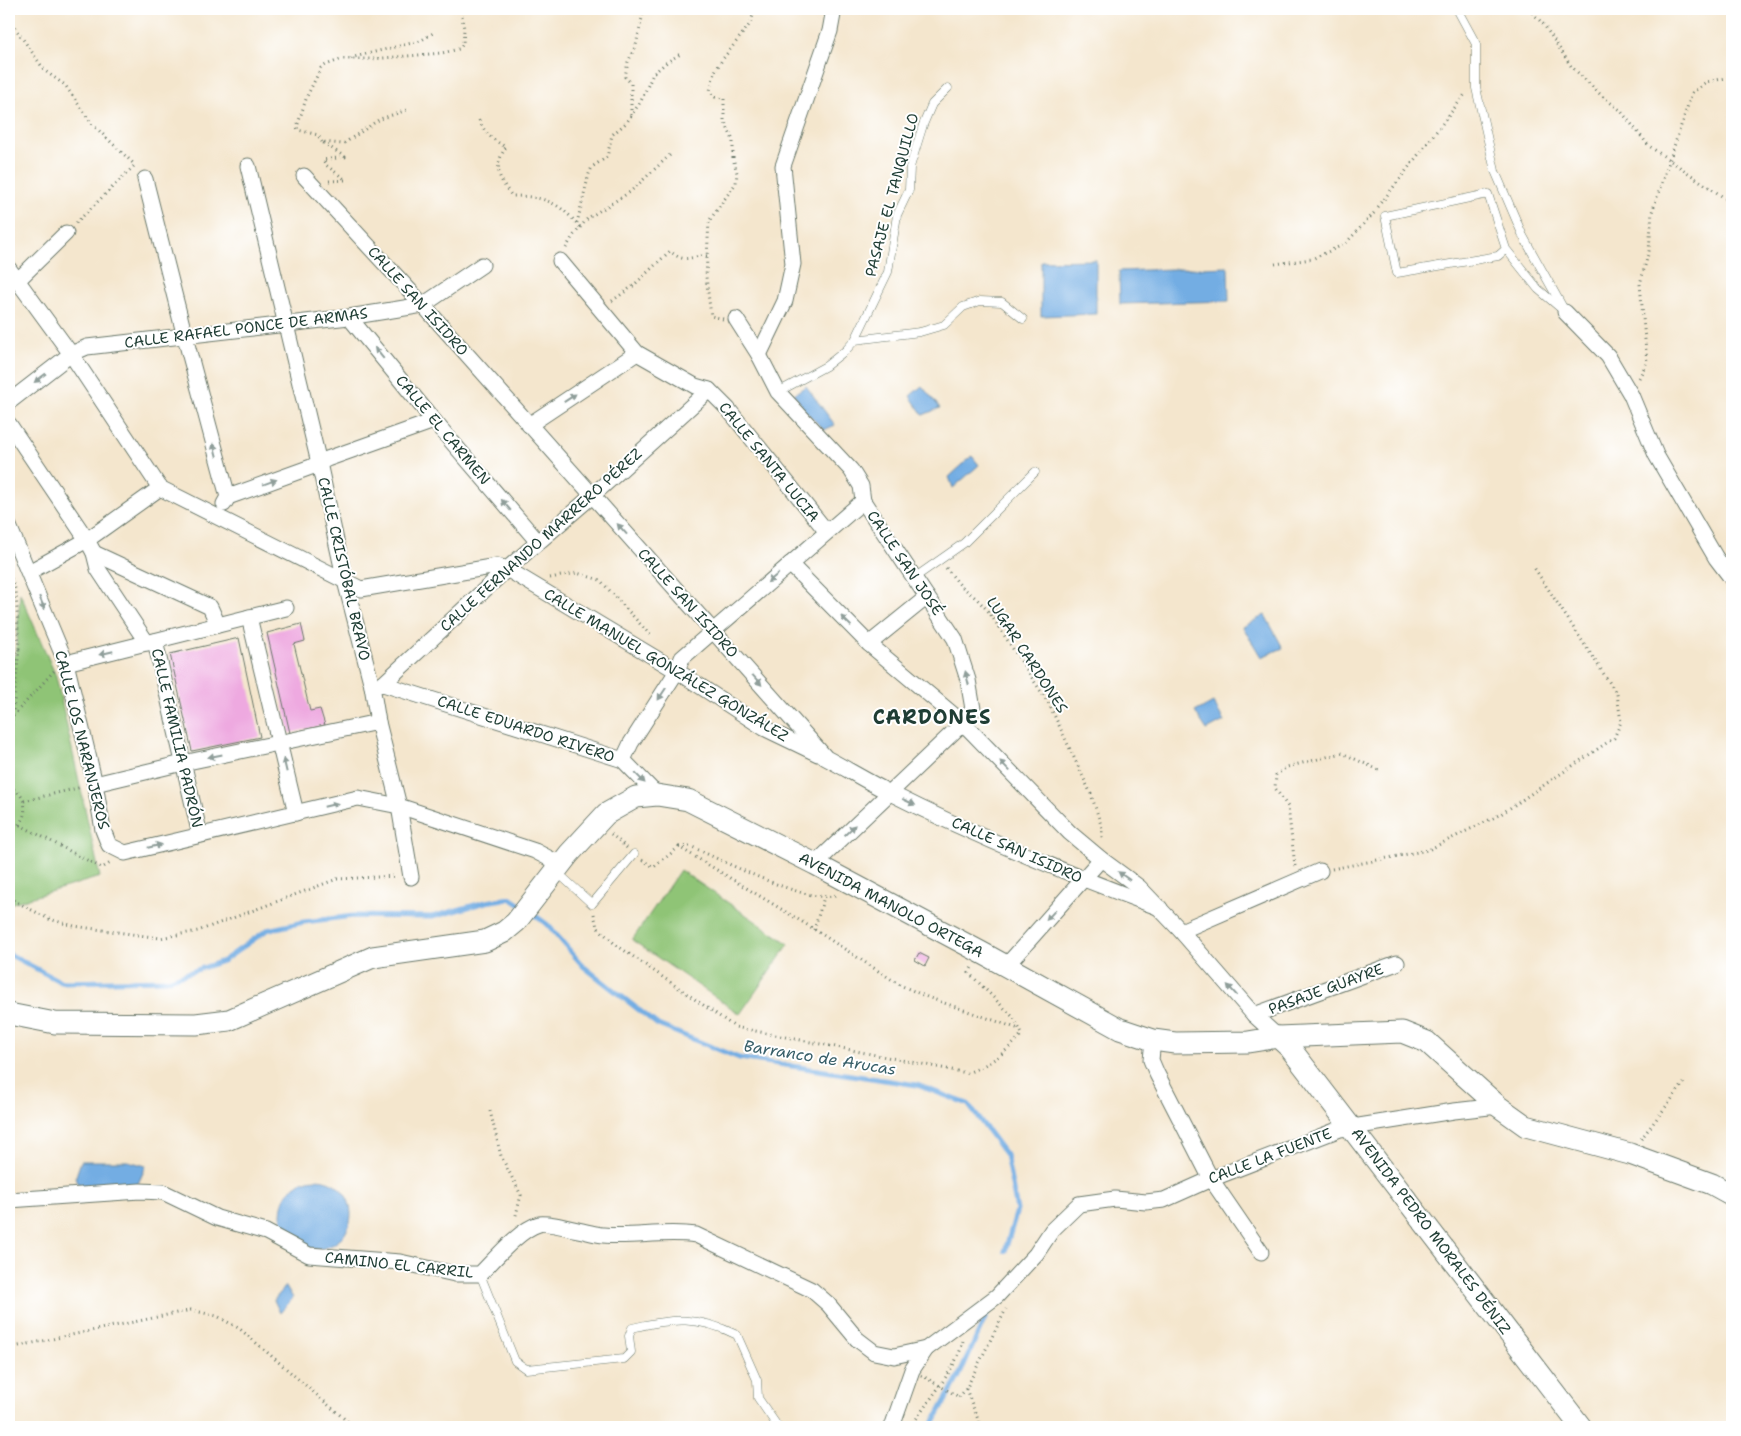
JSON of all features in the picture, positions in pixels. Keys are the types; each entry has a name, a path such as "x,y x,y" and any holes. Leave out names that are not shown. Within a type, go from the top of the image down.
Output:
{"street":[{"path":"759,355 785,301 793,264 782,166 830,31 834,9"},
{"name":"CALLE CRISTÓBAL BRAVO","path":"248,166 319,463 345,581 378,685 378,722 399,806 411,877"},
{"name":"CALLE SAN ISIDRO","path":"304,176 423,305 826,758 889,793 1003,846 1160,908"},
{"path":"145,179 228,497"},
{"path":"66,232 13,275 71,354 160,488 361,588 497,566 507,569"},
{"name":"CALLE SANTA LUCIA","path":"560,261 637,353 695,386 709,390 728,409 827,532"},
{"path":"423,305 482,265"},
{"name":"CALLE RAFAEL PONCE DE ARMAS","path":"71,354 86,348 349,317 423,305"},
{"path":"1565,312 1608,356 1631,395 1656,455 1716,558 1732,580"},
{"name":"CALLE EL CARMEN","path":"349,317 434,421 538,542"},
{"name":"CALLE SAN JOSÉ","path":"736,319 759,355 778,392 851,470 861,486 863,501 955,639 968,680 972,709 963,723"},
{"path":"530,425 637,353"},
{"path":"9,402 71,354"},
{"name":"CALLE FERNANDO MARRERO PÉREZ","path":"378,685 709,390"},
{"path":"216,515 228,497 434,421"},
{"path":"9,424 91,546 98,569 151,642"},
{"path":"29,572 91,546 160,488"},
{"path":"623,760 631,742 677,671 682,658 863,501"},
{"name":"CALLE LOS NARANJEROS","path":"9,526 66,663 95,784 103,830 109,845 126,853"},
{"path":"91,546 210,607 218,625"},
{"path":"790,564 869,644 963,723 1070,833 1139,887 1181,931 1254,1015 1278,1037"},
{"name":"CALLE MANUEL GONZÁLEZ GONZÁLEZ","path":"507,569 677,671 764,728 826,758"},
{"path":"869,644 928,596"},
{"path":"66,663 286,608"},
{"path":"249,617 296,813"},
{"name":"CALLE FAMILIA PADRÓN","path":"151,642 200,835"},
{"name":"CALLE EDUARDO RIVERO","path":"378,685 623,760 656,795"},
{"path":"95,784 183,763 378,722"},
{"path":"815,864 963,723"},
{"name":"AVENIDA MANOLO ORTEGA","path":"9,1014 55,1023 196,1024 229,1020 373,957 485,941 504,932 516,922 558,867 606,814 636,797 656,795 688,800 815,864 1120,1029 1153,1040 1184,1043 1248,1042 1278,1037 1402,1032 1427,1042 1498,1106 1526,1126 1630,1154 1712,1184 1732,1195"},
{"path":"126,853 358,798 399,806 535,851 558,867"},
{"path":"1006,966 1102,859"},
{"path":"1181,931 1320,871"},
{"name":"PASAJE GUAYRE","path":"1254,1015 1397,962"},
{"path":"1308,1072 1308,1055 1319,1036"},
{"name":"AVENIDA PEDRO MORALES DÉNIZ","path":"1278,1037 1290,1048 1581,1427"},
{"path":"1153,1040 1150,1060 1156,1074 1211,1178 1262,1252"},
{"name":"CALLE LA FUENTE","path":"1164,1200 1211,1178 1340,1129 1498,1106"},
{"name":"CAMINO EL CARRIL","path":"9,1200 140,1191 163,1192 217,1218 266,1232 309,1255 400,1262 455,1274 480,1274 527,1229 540,1223 603,1235 636,1236 678,1232 696,1235 812,1290 828,1304 857,1339 874,1352 894,1356 926,1349 997,1296 1036,1254 1052,1230 1078,1204 1115,1199 1146,1202 1164,1200"},
{"path":"892,1427 912,1370 926,1349"}],"lane":[{"path":"1457,9 1476,44 1476,88 1495,171 1523,236 1565,312"},
{"name":"PASAJE EL TANQUILLO","path":"778,392 826,366 855,340 888,272 897,216 909,190 910,167 923,125 932,104 948,88"},
{"path":"1506,248 1498,256 1397,273 1385,216 1488,194 1506,248 1538,289 1565,312"},
{"path":"855,340 920,332 944,325 962,307 980,301 1002,302 1023,319"},
{"path":"914,578 964,543 1035,472"},
{"path":"558,867 592,904 634,854"},
{"path":"480,1274 515,1361 526,1369 624,1359 631,1352 629,1336 632,1328 656,1322 686,1320 718,1325 737,1335 757,1380 758,1398 778,1427"}],"path":[{"path":"304,176 313,174 325,181 346,180 326,165 324,160 345,157 322,142 318,135 298,130 307,96 321,68 342,59 372,59 442,53 459,48 463,44 464,29 461,9"},
{"path":"631,115 631,83 625,77 628,62 636,46 644,9"},
{"path":"736,319 717,319 711,316 708,300 706,277 710,221 736,183 737,173 733,158 733,140 724,120 724,98 716,97 710,92 714,73 750,24 755,9"},
{"path":"1529,9 1544,25 1571,66 1602,96 1620,110 1649,146 1732,203"},
{"path":"9,19 45,71 65,85 92,124 135,165 145,179"},
{"path":"351,59 377,50 420,42 435,32"},
{"path":"577,223 592,167 607,157 612,135 627,122 641,100 653,74 667,62 682,53"},
{"path":"1631,395 1647,362 1640,284 1649,251 1652,212 1692,93 1706,82 1732,77"},
{"path":"1275,264 1312,259 1344,244 1369,219 1465,94 1476,88"},
{"path":"322,142 342,144 380,119 407,110"},
{"path":"479,120 483,129 493,140 506,147 500,157 498,173 501,181 512,196 532,196 550,201 568,213 580,227"},
{"path":"560,261 573,236 588,218 630,192 670,155"},
{"path":"66,232 135,165"},
{"path":"601,310 633,286 670,251 676,257 685,260 707,256"},
{"name":"LUGAR CARDONES","path":"940,560 960,585 977,598 989,612 1048,704 1091,794 1102,828 1102,859"},
{"path":"1320,871 1428,850 1501,814 1614,738 1621,722 1617,694 1533,566"},
{"path":"527,582 577,573 600,580 654,640 659,660"},
{"path":"9,574 16,591 19,648 9,755"},
{"path":"9,664 19,648"},
{"path":"12,716 51,672 66,663"},
{"path":"1296,881 1288,807 1275,788 1276,775 1287,767 1342,752 1382,771"},
{"path":"24,801 95,784"},
{"path":"9,787 20,794 24,801 25,813 20,824 9,832"},
{"path":"599,821 618,842 654,867 679,847 690,846 778,886 824,897 834,896 846,880"},
{"path":"20,824 102,868 126,853"},
{"path":"679,847 900,985 927,997 1019,1029"},
{"path":"9,891 11,899 49,920 74,926 160,938 198,932 337,879 390,875 411,877"},
{"path":"814,930 824,897"},
{"path":"592,904 598,927 615,944 735,1027 967,1073 982,1067 1011,1048 1022,1034 1014,1018 968,973 972,967 980,968 986,955"},
{"path":"1630,1154 1684,1083"},
{"path":"490,1111 501,1156 521,1195 514,1222 516,1240"},
{"path":"922,1375 959,1397 966,1389 1006,1308"},
{"path":"9,1348 191,1310 216,1316 240,1329 354,1427"},
{"path":"911,1427 949,1373 963,1343 963,1321"},
{"path":"966,1389 981,1427"}],"green space":[{"path":"20,593 56,676 100,877 9,904 9,664 16,653"},
{"path":"680,870 789,944 740,1014 632,940"}],"water":[{"path":"1096,260 1096,314 1041,316 1041,261"},
{"path":"1228,267 1229,301 1120,304 1119,271"},
{"path":"806,386 835,425 824,430 805,411 794,394"},
{"path":"922,386 940,408 923,415 910,396"},
{"path":"972,456 979,465 953,488 949,477"},
{"path":"1265,615 1283,648 1261,657 1243,627"},
{"path":"1213,702 1224,721 1207,730 1195,712"},
{"path":"81,1161 128,1161 146,1166 137,1186 79,1188 76,1176"},
{"path":"316,1179 335,1185 345,1195 351,1214 345,1233 335,1243 316,1249 297,1243 287,1233 281,1214 287,1195 297,1185"},
{"path":"286,1286 293,1298 280,1313 274,1300"}],"building":[{"path":"301,624 305,641 294,644 310,711 320,709 325,725 290,733 267,633"},
{"path":"239,638 260,737 192,751 170,654"},
{"path":"919,953 929,958 925,966 915,960"}],"waterway":[{"name":"Barranco de Arucas","path":"9,954 61,982 167,980 223,961 267,930 304,922 353,916 432,917 486,902 510,898 522,906"},
{"name":"Barranco de Arucas","path":"529,911 548,925 583,966 658,1025 739,1058 917,1085 968,1104 1006,1155 1017,1210 1005,1251"},
{"name":"Barranco de Arucas","path":"931,1427 959,1376 987,1314"}],"district":[{"name":"CARDONES","path":"932,717"}]}
